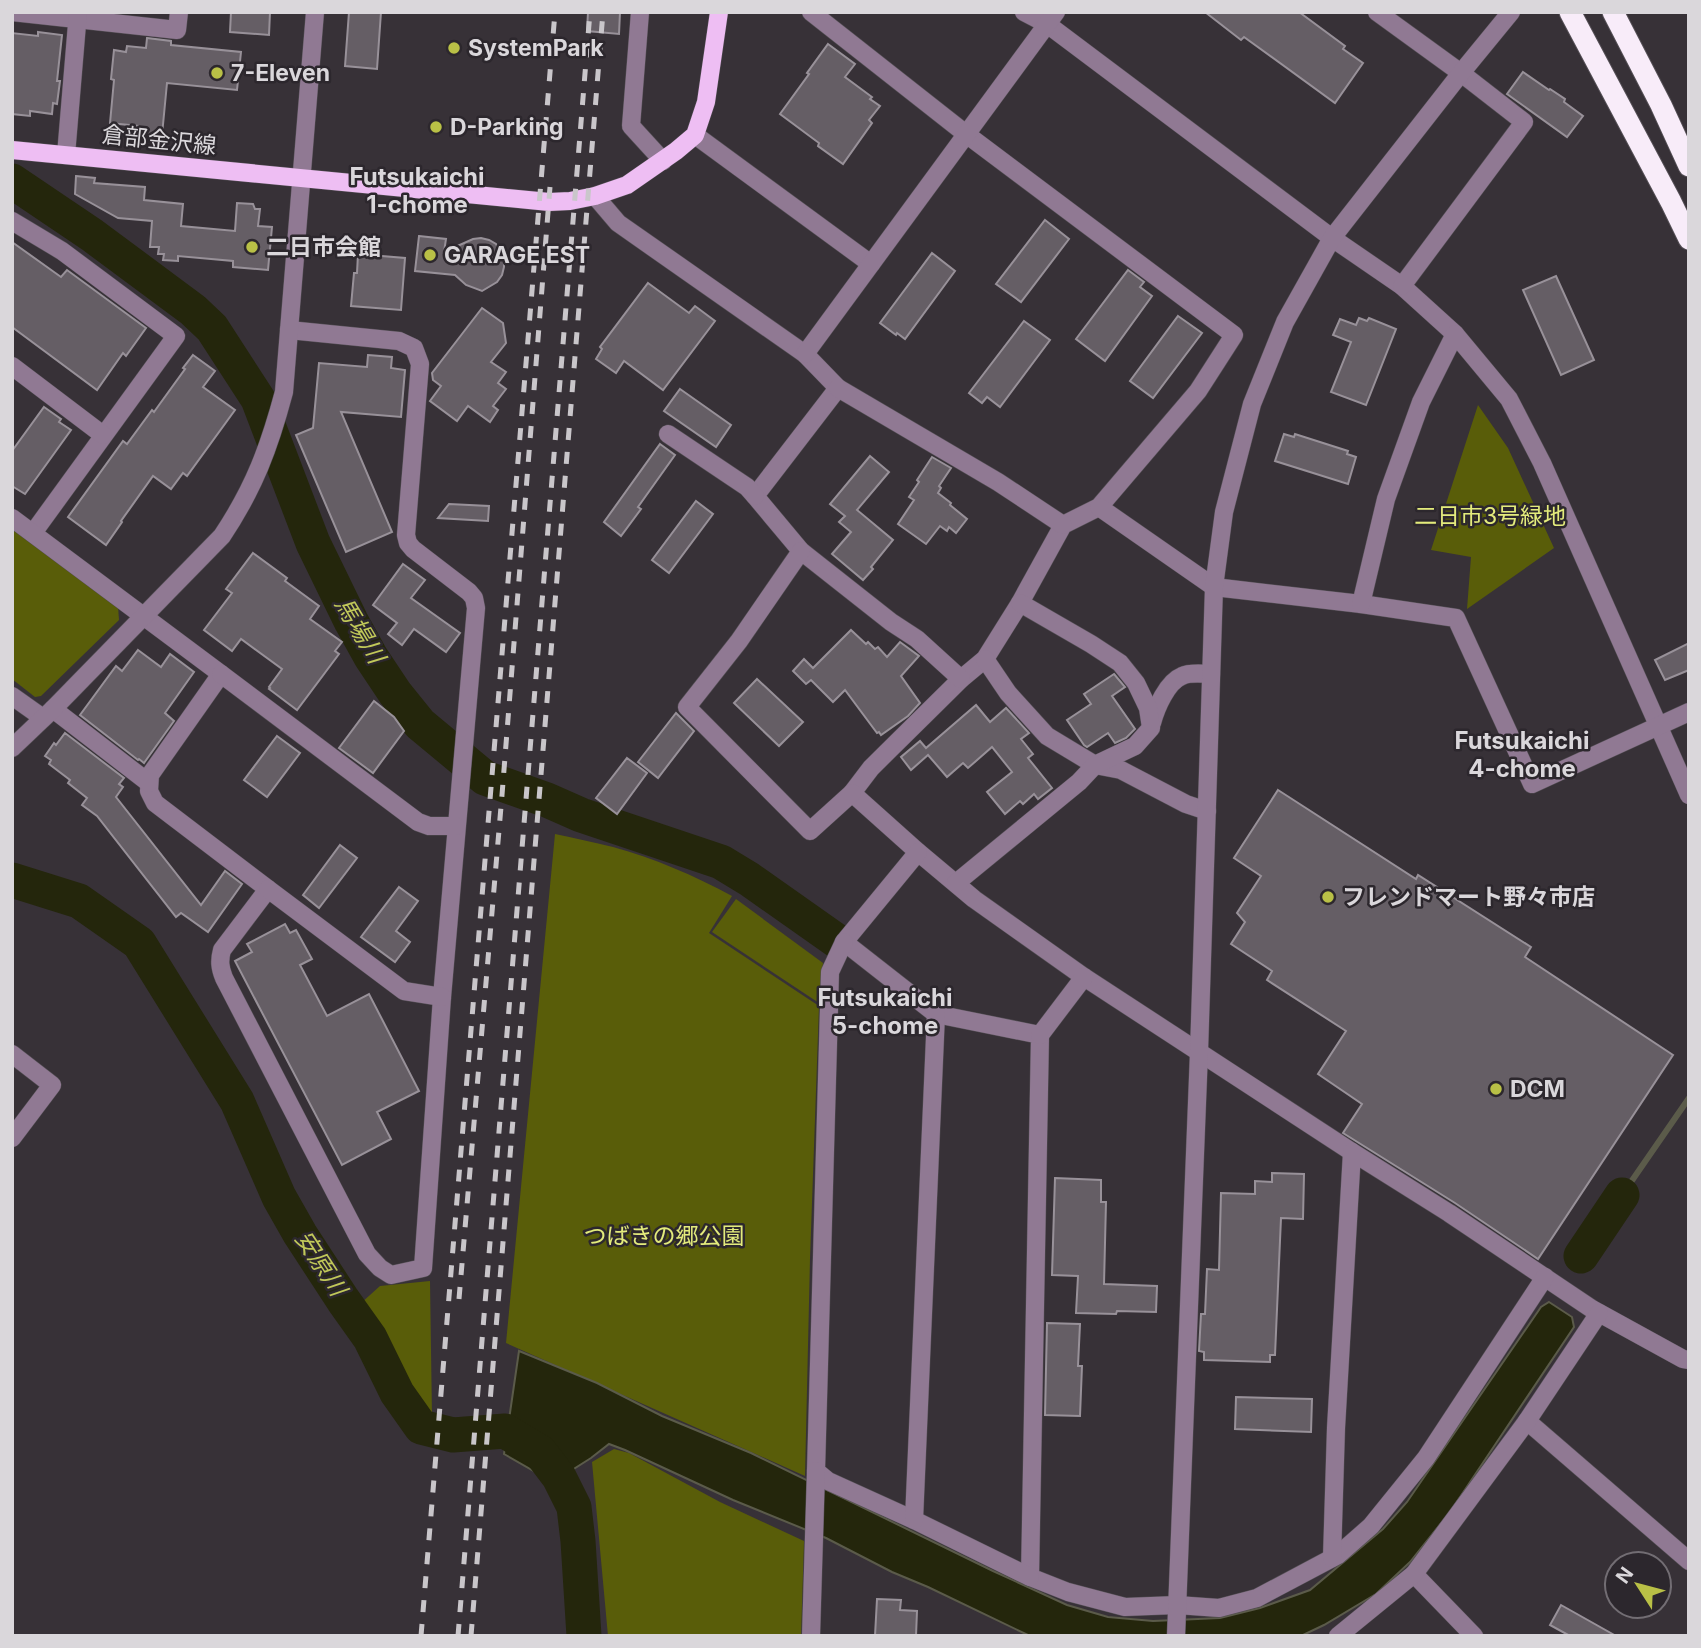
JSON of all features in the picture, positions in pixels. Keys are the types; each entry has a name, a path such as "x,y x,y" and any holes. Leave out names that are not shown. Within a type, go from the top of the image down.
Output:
{"highway":[{"path":"1570,12 1689,239"},
{"path":"1613,12 1689,166"}],"main road":[{"path":"695,135 706,102 719,12"},
{"name":"倉部金沢線","path":"12,150 549,202 595,196 627,185 695,135"}],"street":[{"path":"12,12 77,16 177,30 179,12"},
{"path":"12,748 222,536 241,507 259,471 284,392 314,12"},
{"path":"640,12 631,126 663,161"},
{"path":"801,551 740,641 687,707 810,831 852,793 871,768 961,679 985,659 1020,604 1063,525 1099,507 1198,391 1234,335 966,134 811,12"},
{"path":"1024,12 1051,18 1332,238 1402,286 1455,334 1509,399 1542,463 1689,795"},
{"path":"1377,12 1524,122 1402,286"},
{"path":"1176,1636 1214,587 1224,512 1252,404 1285,322 1332,238 1511,12"},
{"path":"66,155 77,16"},
{"path":"805,354 1051,18"},
{"path":"695,135 871,264"},
{"path":"595,196 618,223 805,354 838,388 998,482 1063,525"},
{"path":"12,221 62,251 176,336 33,533"},
{"path":"268,888 222,950 219,959 221,968 367,1254 391,1275 423,1268 442,997 476,608 474,598 469,592 413,549 406,535 420,364 414,348 399,341 289,330"},
{"path":"1361,604 1386,499 1421,402 1455,334"},
{"path":"12,366 103,435"},
{"path":"755,496 838,388"},
{"path":"668,434 747,487 801,551 891,622 918,639 961,679"},
{"path":"1099,507 1214,587 1456,618 1532,785 1689,712"},
{"path":"12,517 418,822 429,826 456,826"},
{"path":"1020,604 1120,663 1136,683 1148,708 1151,727"},
{"path":"985,659 1008,692 1047,736 1094,765 1121,770 1186,804 1207,811"},
{"path":"221,674 150,775 149,792 155,803 404,990 442,997"},
{"path":"956,883 1079,782 1094,765 1135,746 1151,728 1156,706 1172,684 1183,675 1211,674"},
{"path":"12,696 48,714 149,783"},
{"path":"852,793 974,899 1084,977 1596,1311 1689,1360"},
{"path":"811,1636 830,972 844,942 918,852"},
{"path":"844,942 936,1014 1040,1035"},
{"path":"1030,1577 1040,1035 1084,977"},
{"path":"914,1520 936,1014"},
{"path":"12,1054 52,1084 12,1138"},
{"path":"1332,1558 1336,1427 1352,1152"},
{"path":"816,1471 828,1481 1030,1577 1068,1592 1125,1607 1177,1605 1219,1608 1257,1598 1332,1558 1371,1526 1426,1458 1548,1279"},
{"path":"1338,1636 1414,1574 1528,1421 1596,1311"},
{"path":"1528,1421 1689,1561"},
{"path":"1414,1574 1474,1636"}],"green space":[{"name":"二日市3号緑地","path":"1478,405 1508,448 1554,548 1467,609 1471,557 1431,550"},
{"path":"12,529 118,606 119,620 41,696 35,697 12,679"},
{"name":"つばきの郷公園","path":"555,834 644,856 732,896 709,933 819,1006 805,1476 506,1343"},
{"path":"736,899 823,963 819,1003 712,932"},
{"path":"430,1281 432,1417 414,1403 383,1338 360,1304 380,1286"},
{"path":"614,1449 629,1453 720,1502 804,1541 801,1636 608,1636 592,1462"}],"shaded area":[{"path":"1549,1302 1572,1317 1574,1327 1450,1512 1410,1562 1376,1594 1301,1636 1030,1636 826,1538 609,1444 553,1482 504,1454 519,1351 751,1453 1067,1605 1108,1617 1153,1621 1220,1618 1260,1608 1310,1590 1383,1529 1407,1502 1541,1307"}],"building":[{"path":"231,12 270,12 269,35 230,32"},
{"path":"349,12 381,12 377,69 345,66"},
{"path":"588,12 620,12 619,34 587,31"},
{"path":"1205,12 1299,12 1363,63 1335,103 1244,37 1241,40"},
{"path":"38,32 62,35 57,104 53,103 52,114 30,111 30,116 12,114 12,33 38,36"},
{"path":"147,38 171,41 171,45 241,52 237,90 167,83 162,135 137,133 138,126 110,123 114,50 126,52 127,46 146,48"},
{"path":"828,44 855,64 845,77 880,106 869,120 872,123 843,164 780,114"},
{"path":"1523,72 1565,99 1564,102 1583,116 1567,137 1507,94"},
{"path":"76,176 95,178 94,183 145,187 144,200 183,204 181,226 235,231 237,203 253,204 255,209 260,209 258,226 272,227 268,270 233,267 233,261 178,256 178,261 163,260 164,254 158,254 159,247 150,247 152,221 118,218 75,194"},
{"path":"1045,220 1069,239 1021,302 996,284"},
{"path":"419,236 446,239 444,252 473,239 489,240 496,244 504,259 502,275 497,282 482,291 466,285 455,275 415,271"},
{"path":"12,242 61,277 67,270 146,328 126,356 123,353 97,390 12,327"},
{"path":"932,253 955,271 905,339 880,323"},
{"path":"358,254 405,258 401,310 351,306"},
{"path":"1128,270 1144,282 1140,287 1152,296 1105,361 1076,339"},
{"path":"1556,276 1594,360 1561,375 1523,290"},
{"path":"648,283 689,313 695,306 715,321 663,390 624,361 616,373 596,359 602,349 600,347"},
{"path":"482,308 503,323 506,343 491,362 506,372 498,383 506,389 493,406 498,410 490,422 468,406 457,421 430,401 441,386 433,380 432,373"},
{"path":"1178,316 1202,333 1153,398 1130,381"},
{"path":"1359,318 1367,321 1369,318 1396,329 1366,405 1331,392 1351,342 1333,335 1340,319 1356,325"},
{"path":"1024,321 1050,340 1000,407 987,397 982,403 969,393"},
{"path":"193,355 215,371 203,387 235,410 187,476 183,473 171,489 153,476 106,545 68,517 123,441 127,444 152,410 154,412"},
{"path":"368,355 392,357 391,368 405,370 401,417 341,412 392,532 346,552 296,435 313,428 319,363 367,367"},
{"path":"680,389 731,425 716,447 664,411"},
{"path":"44,407 71,430 25,494 12,486 12,451"},
{"path":"1284,434 1294,437 1295,434 1348,451 1347,454 1356,457 1348,484 1275,461"},
{"path":"660,444 675,455 621,536 604,522"},
{"path":"870,456 889,472 857,510 893,540 863,580 832,554 851,532 839,522 845,516 830,504"},
{"path":"932,457 951,468 939,486 941,488 938,493 967,519 956,533 949,527 947,531 940,526 926,544 898,524 914,500 909,497"},
{"path":"696,501 713,514 669,573 652,560"},
{"path":"449,504 489,506 488,521 438,518"},
{"path":"253,553 319,606 310,619 342,642 335,651 339,654 297,710 269,689 282,669 241,639 232,651 204,630 232,593 226,589"},
{"path":"403,564 425,580 411,598 460,633 446,652 414,629 402,645 388,634 397,623 373,605"},
{"path":"851,630 866,644 868,642 875,649 878,647 887,657 900,642 919,656 901,676 920,703 908,716 881,735 845,690 833,702 811,680 806,684 793,671 804,659 813,668"},
{"path":"1689,643 1689,670 1665,680 1655,660"},
{"path":"138,650 161,667 170,654 194,672 165,713 174,721 144,763 80,715 116,666 122,671"},
{"path":"1114,674 1125,687 1112,696 1135,729 1126,738 1115,743 1108,733 1087,747 1067,720 1091,704 1084,694"},
{"path":"757,679 803,722 779,746 734,703"},
{"path":"374,701 394,717 404,731 373,773 339,748"},
{"path":"976,705 990,722 1006,708 1029,733 1021,739 1033,754 1028,758 1052,788 1038,799 1034,794 1023,804 1020,801 1005,814 987,792 1012,772 992,747 968,768 963,763 947,777 928,755 911,770 901,757 920,741 926,748"},
{"path":"676,713 694,731 658,778 638,762"},
{"path":"65,733 124,778 119,784 123,787 116,797 201,905 225,871 242,884 208,932 181,913 176,917 97,816 82,805 87,798 49,764 51,760 45,756"},
{"path":"277,736 300,753 267,797 244,780"},
{"path":"627,758 647,773 617,814 596,798"},
{"name":"DCM","path":"1278,790 1416,879 1418,875 1531,947 1525,957 1673,1055 1538,1259 1343,1133 1362,1104 1318,1074 1346,1031 1267,980 1272,971 1231,944 1245,922 1237,913 1261,876 1234,858"},
{"path":"340,845 357,858 319,908 303,895"},
{"path":"399,887 418,901 396,931 410,942 395,962 361,937"},
{"path":"285,924 290,933 296,930 312,959 300,965 327,1016 369,994 419,1091 377,1112 391,1139 342,1165 235,961 252,952 247,944"},
{"path":"1272,1173 1304,1174 1303,1219 1281,1218 1275,1355 1270,1355 1270,1362 1204,1360 1204,1352 1199,1351 1201,1314 1205,1314 1207,1269 1219,1270 1221,1193 1255,1194 1255,1181 1272,1182"},
{"path":"1055,1178 1101,1180 1101,1202 1106,1202 1104,1284 1157,1286 1156,1312 1076,1313 1078,1276 1052,1275"},
{"path":"1047,1323 1080,1324 1080,1416 1045,1415"},
{"path":"1236,1397 1312,1399 1311,1432 1235,1429"},
{"path":"877,1599 901,1600 900,1610 917,1611 916,1636 875,1636"},
{"path":"1561,1605 1616,1636 1570,1636 1550,1625"}],"waterway":[{"name":"馬場川","path":"12,181 92,235 193,310 212,328 258,399 313,543 351,621 395,693 420,724 485,778 581,815 721,862 837,941"},
{"name":"安原川","path":"12,880 79,901 139,943 237,1101 279,1197 300,1234 370,1338 397,1393 421,1427 453,1435 505,1431 540,1452 559,1477 574,1507 584,1636"},
{"path":"1622,1195 1689,1098"},
{"name":"馬場川","path":"1581,1256 1622,1195"}],"railway":[{"path":"421,1636 555,12"},
{"path":"458,1636 590,12"},
{"path":"471,1636 603,12"},
{"path":"459,1299 550,187"}],"place":[{"name":"SystemPark","path":"454,48"},
{"name":"7-Eleven","path":"217,73"},
{"name":"D-Parking","path":"436,127"},
{"name":"二日市会館","path":"252,247"},
{"name":"GARAGE EST","path":"430,255"},
{"name":"フレンドマート野々市店","path":"1328,897"},
{"name":"DCM","path":"1496,1089"}],"district":[{"name":"Futsukaichi 1-chome","path":"417,190"},
{"name":"Futsukaichi 4-chome","path":"1522,754"},
{"name":"Futsukaichi 5-chome","path":"885,1011"}]}
